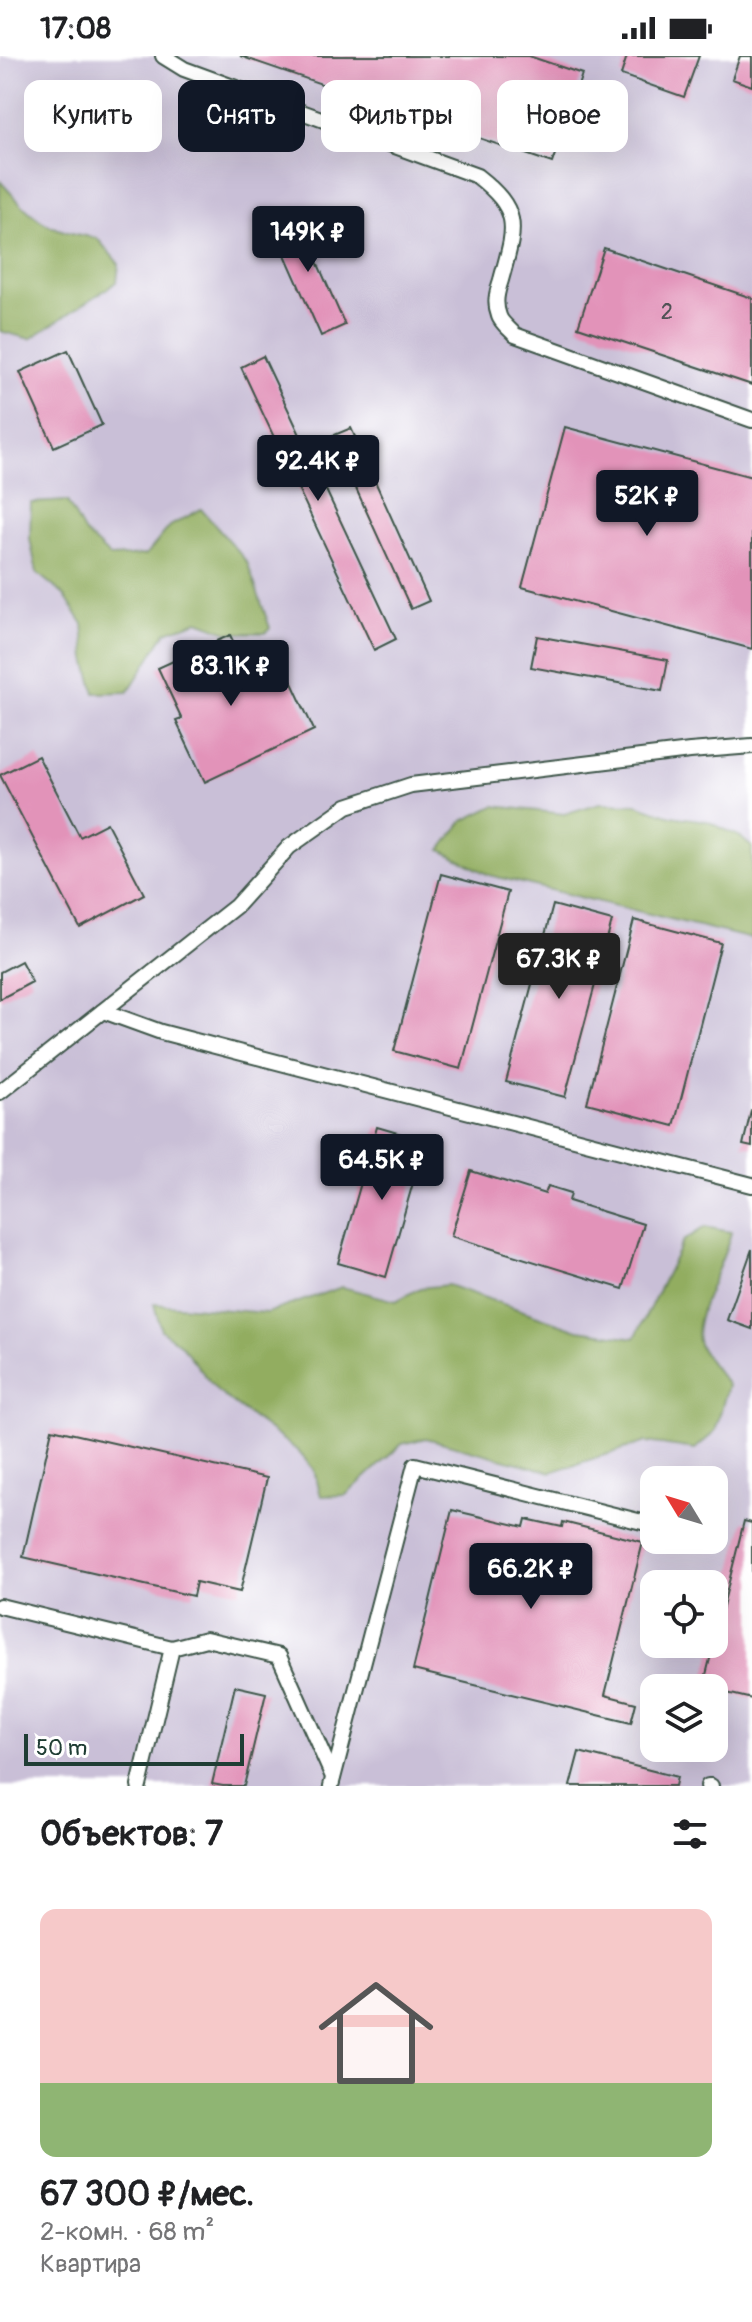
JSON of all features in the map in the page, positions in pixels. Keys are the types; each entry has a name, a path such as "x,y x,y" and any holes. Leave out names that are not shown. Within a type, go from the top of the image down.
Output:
{"lane":[{"path":"163,56 184,69 477,176 496,192 511,214 513,235 496,298 499,319 515,335 752,420"},
{"path":"0,1092 236,906 289,847 347,806 411,785 752,746"},
{"path":"103,1011 161,1032 752,1185"},
{"path":"332,1782 415,1465 640,1521"},
{"path":"0,1606 172,1648 206,1639 279,1656 332,1782"},
{"path":"139,1786 172,1648"}],"shaded area":[{"path":"0,56 752,56 752,1786 0,1786"}],"green space":[{"path":"0,181 42,221 64,231 97,238 119,264 117,282 30,339 0,331"},
{"path":"67,501 84,532 110,557 146,555 170,526 201,509 247,562 270,628 265,633 230,633 198,621 166,632 128,692 95,693 86,659 83,624 64,595 37,573 30,539 31,503"},
{"path":"600,803 637,804 671,816 707,821 739,836 752,847 752,939 489,875 441,850 463,821 494,806 564,814"},
{"path":"705,1227 731,1232 703,1305 697,1333 708,1360 728,1385 715,1432 695,1449 646,1442 551,1472 426,1438 402,1444 346,1495 321,1496 314,1470 298,1451 218,1392 181,1345 161,1330 154,1304 267,1313 342,1287 396,1301 420,1288 448,1285 578,1330 635,1338 683,1241"}],"building":[{"path":"240,56 529,56 582,74 580,80 497,80 497,144 481,139 481,80 321,80 321,84"},
{"path":"627,56 699,56 684,97 621,75"},
{"path":"740,56 752,56 752,86 732,79"},
{"path":"520,152 556,152 552,163"},
{"path":"295,212 345,325 321,336 271,223"},
{"path":"604,248 752,298 752,385 578,327"},
{"path":"68,350 102,425 54,447 20,372"},
{"path":"263,356 396,639 374,650 241,367"},
{"path":"565,427 752,477 752,649 522,587"},
{"path":"351,428 429,601 411,609 332,436"},
{"path":"230,635 254,685 286,670 314,730 205,782 176,721 182,719 158,668"},
{"path":"537,636 668,660 662,691 531,667"},
{"path":"38,756 80,837 107,823 144,894 80,928 0,775"},
{"path":"441,874 508,892 461,1069 394,1051"},
{"path":"553,905 612,921 565,1097 506,1082"},
{"path":"634,920 721,943 674,1126 587,1103"},
{"path":"21,961 32,982 0,999 0,972"},
{"path":"752,1111 752,1147 743,1145"},
{"path":"377,1127 425,1141 386,1277 338,1263"},
{"path":"471,1171 545,1194 548,1186 571,1193 569,1201 643,1224 623,1289 451,1236"},
{"path":"752,1249 752,1329 727,1320"},
{"path":"52,1429 267,1478 240,1592 196,1582 193,1596 23,1557"},
{"path":"452,1510 524,1527 526,1519 562,1527 563,1522 640,1541 640,1554 605,1695 636,1703 631,1723 413,1670"},
{"path":"744,1521 752,1523 752,1699 728,1693 728,1674 706,1674 710,1658 728,1658 728,1586"},
{"path":"235,1686 266,1693 244,1786 223,1786 212,1784"},
{"path":"579,1752 677,1777 675,1786 570,1786"}]}
